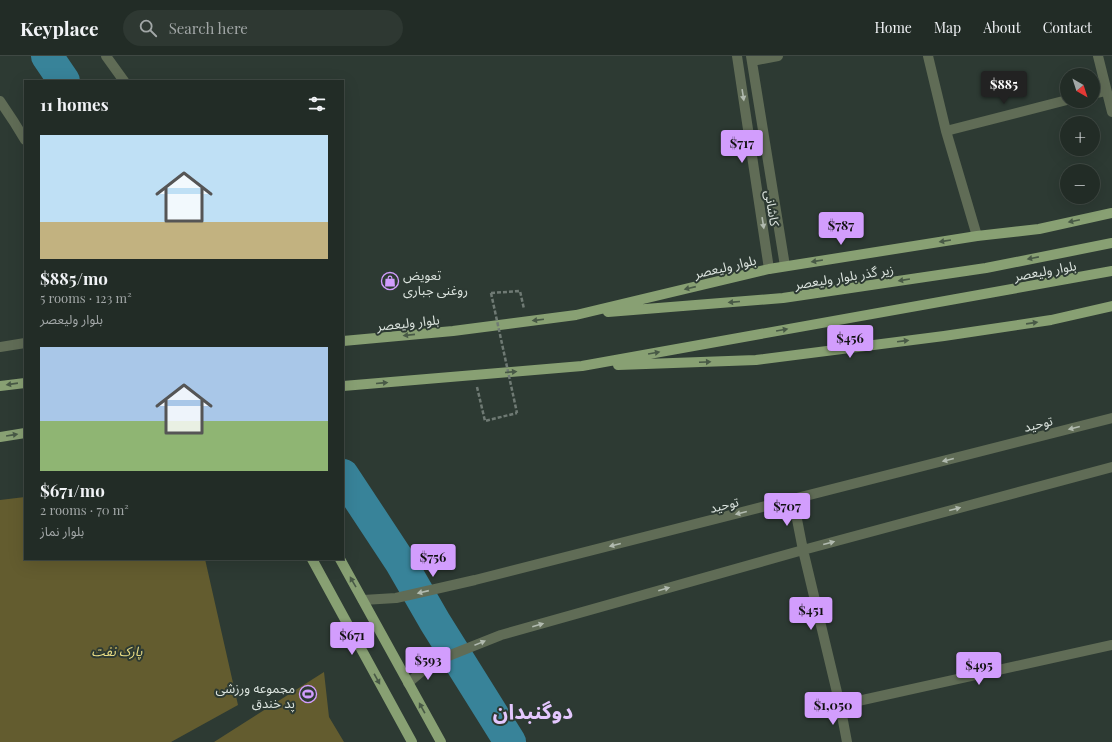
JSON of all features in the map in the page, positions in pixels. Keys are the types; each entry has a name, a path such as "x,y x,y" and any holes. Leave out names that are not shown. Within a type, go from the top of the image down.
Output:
{"main road":[{"name":"بلوار ولیعصر","path":"344,341 576,315 785,266 977,236 1039,229 1112,213"},
{"name":"زیر گذر بلوار ولیعصر","path":"576,315 783,298 986,268 1112,243"},
{"name":"بلوار ولیعصر","path":"582,366 1112,271"},
{"name":"بلوار ولیعصر","path":"344,386 582,366 756,360 1006,327 1051,320 1112,306"},
{"path":"0,386 24,383"},
{"path":"0,437 24,433"},
{"path":"313,560 412,742"},
{"path":"341,560 441,742"}],"street":[{"path":"106,56 123,80"},
{"name":"کاشانی","path":"737,56 770,269"},
{"path":"751,58 778,56"},
{"path":"928,56 946,131 977,236"},
{"path":"1098,56 1112,112"},
{"name":"کاشانی","path":"751,58 785,266"},
{"path":"1100,92 1106,91"},
{"path":"0,101 24,138"},
{"path":"946,131 1060,102"},
{"path":"0,348 24,343"},
{"name":"توحید","path":"363,600 396,598 475,580 1112,418"},
{"path":"408,683 433,662 501,635 803,550 1112,467"},
{"path":"793,499 803,550 840,705 847,742"},
{"path":"840,705 1112,645"}],"path":[{"path":"474,375 486,421 517,413 491,293 520,291 526,321"}],"green space":[{"name":"پارک نفت","path":"24,497 24,560 205,560 238,705 171,742 0,742 0,500"},
{"name":"مجموعه ورزشی پد خندق","path":"324,672 329,717 344,742 214,742"}],"waterway":[{"path":"47,56 63,80"},
{"path":"344,477 401,563 435,622 510,742"}],"place":[{"name":"تعویض روغنی جباری","path":"390,281"},
{"name":"مجموعه ورزشی پد خندق","path":"308,694"}],"district":[{"name":"دوگنبدان","path":"533,710"}]}
